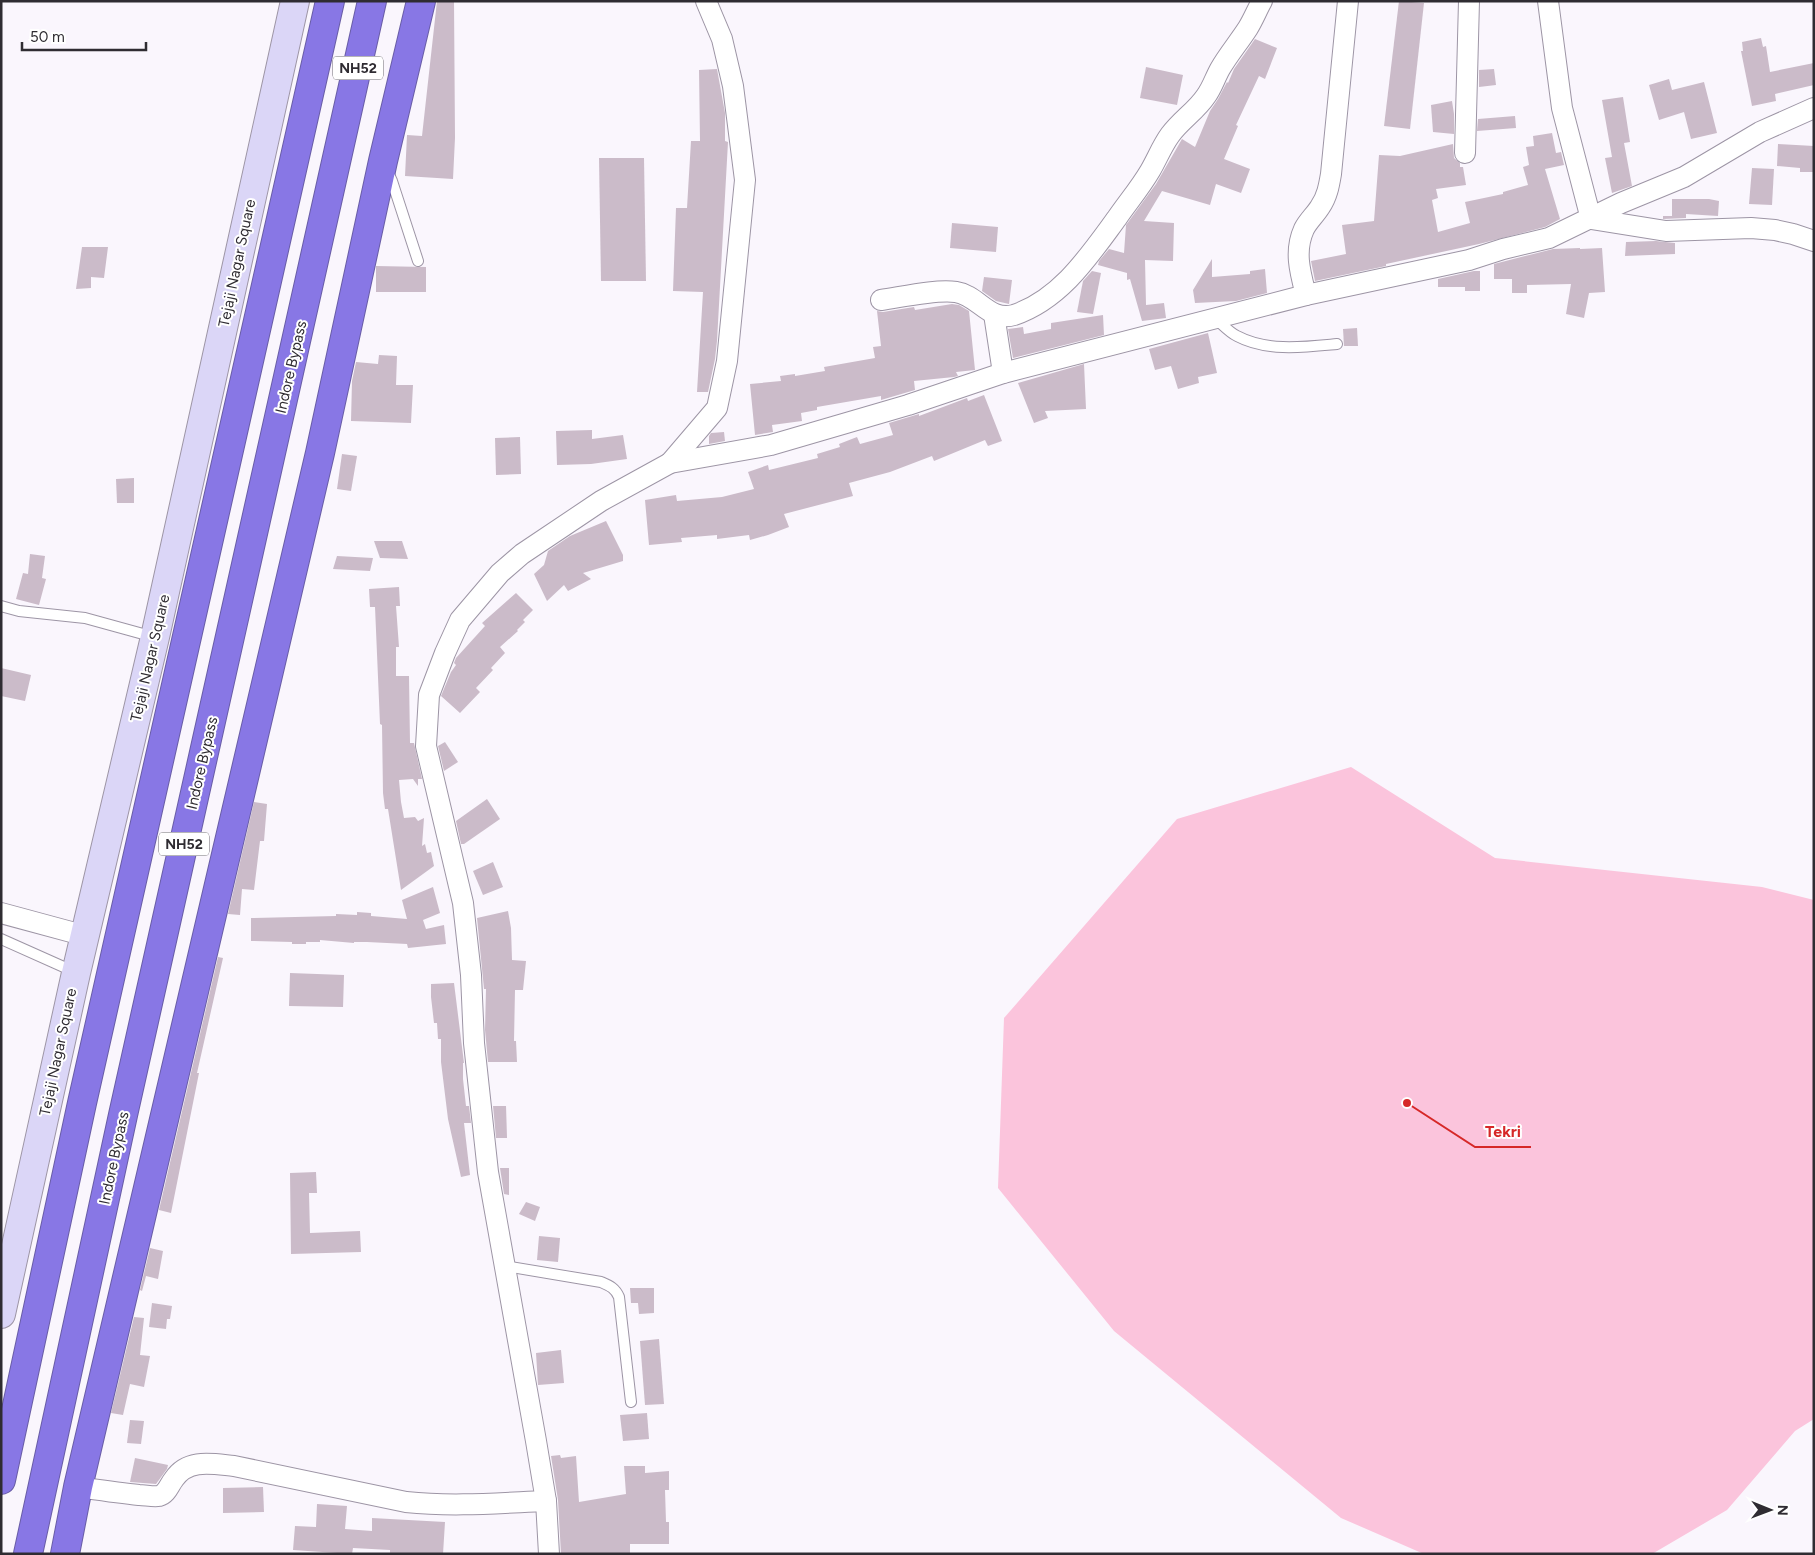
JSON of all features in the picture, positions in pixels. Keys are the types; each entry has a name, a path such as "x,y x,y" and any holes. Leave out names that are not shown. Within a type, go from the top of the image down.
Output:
{"highway":[{"name":"NH52","path":"1,1480 84,1093 330,1"},
{"name":"Indore Bypass","path":"28,1554 123,1115 372,1"},
{"path":"65,1554 78,1487 320,453 383,161 421,1"}],"street":[{"name":"Tejaji Nagar Square","path":"1,1314 7,1255 86,936 155,637 295,1"},
{"path":"670,463 717,408 727,361 744,180 733,86 722,39 706,1"},
{"path":"881,300 921,294 957,292 976,300 985,310 994,314 1012,315 1038,304 1056,292 1071,278 1100,243 1135,194 1170,135 1207,95 1220,68 1248,29 1262,1"},
{"path":"1306,295 1298,265 1299,245 1304,228 1320,208 1327,195 1331,174 1348,1"},
{"path":"1465,153 1469,1"},
{"path":"1548,1 1562,108 1591,219"},
{"path":"549,1554 546,1501 488,1172 474,1043 471,975 463,903 426,746 429,695 444,653 460,620 500,573 522,554 601,501 670,463 771,446 908,405 1003,373 1306,295 1469,260 1503,249 1549,238 1621,203 1684,177 1760,132 1814,108"},
{"path":"1591,219 1666,231 1751,228 1775,230 1814,241"},
{"path":"994,314 1003,373"},
{"path":"1,913 86,936"},
{"path":"78,1487 158,1496 164,1493 182,1470 193,1465 209,1463 234,1466 406,1502 456,1505 546,1501"}],"lane":[{"path":"383,161 392,181 418,261"},
{"path":"1215,318 1236,336 1258,343 1283,347 1337,344"},
{"path":"1,606 19,611 85,618 155,637"},
{"path":"1,939 76,973"},
{"path":"505,1266 601,1282 617,1291 631,1402"}],"shaded area":[{"path":"1351,767 1495,858 1762,887 1814,900 1814,1419 1795,1431 1727,1510 1652,1554 1424,1554 1341,1518 1114,1331 998,1188 1004,1018 1177,819"}],"building":[{"path":"437,1 454,1 455,138 453,179 405,176 407,135 422,136"},
{"path":"1399,1 1424,3 1410,129 1384,126"},
{"path":"1761,38 1763,47 1766,46 1770,72 1814,63 1814,85 1775,94 1776,101 1752,106 1741,51 1743,51 1742,42"},
{"path":"1255,39 1277,48 1265,79 1259,76 1236,125 1238,126 1224,159 1250,169 1241,193 1216,184 1210,205 1162,191 1144,221 1174,223 1173,261 1145,260 1146,305 1164,303 1166,318 1142,321 1130,279 1127,280 1127,273 1098,265 1099,261 1109,249 1124,253 1126,225 1156,184 1182,139 1195,147 1210,111 1228,83 1234,69"},
{"path":"1146,67 1183,75 1177,105 1140,98"},
{"path":"717,69 725,113 725,141 728,142 717,341 708,392 697,392 703,292 673,291 676,208 687,208 691,141 700,141 699,70"},
{"path":"1494,69 1496,85 1479,87 1479,70"},
{"path":"1669,79 1672,90 1704,82 1717,133 1691,139 1684,112 1659,120 1649,85"},
{"path":"1623,97 1630,142 1624,143 1632,186 1612,193 1605,158 1612,157 1602,100"},
{"path":"1452,101 1454,134 1433,132 1431,105"},
{"path":"1515,116 1516,128 1477,131 1478,119"},
{"path":"1552,133 1556,153 1561,152 1564,165 1545,169 1560,219 1545,227 1479,244 1315,281 1311,261 1346,254 1342,225 1374,221 1379,155 1400,156 1453,144 1454,158 1460,163 1460,167 1463,167 1466,185 1436,189 1438,198 1432,200 1438,232 1470,223 1465,202 1503,194 1503,192 1528,185 1523,167 1529,165 1526,147 1534,146 1533,136"},
{"path":"1778,144 1814,146 1814,172 1800,172 1800,168 1777,166"},
{"path":"599,158 644,158 646,281 601,281"},
{"path":"1752,168 1774,169 1772,205 1749,204"},
{"path":"1672,199 1709,199 1719,201 1718,216 1686,214 1686,218 1663,219 1663,216 1672,216"},
{"path":"952,223 998,227 996,252 950,248"},
{"path":"1656,241 1675,243 1675,254 1625,256 1626,242"},
{"path":"82,247 108,247 104,278 91,277 91,288 76,289"},
{"path":"1602,248 1605,292 1589,293 1584,318 1566,314 1571,284 1527,285 1527,293 1512,293 1512,279 1494,279 1494,264 1553,249"},
{"path":"1212,259 1212,277 1250,274 1250,271 1265,269 1267,293 1236,301 1195,303 1193,290"},
{"path":"376,266 426,267 426,292 376,292"},
{"path":"1092,271 1101,273 1093,314 1077,312 1083,281"},
{"path":"1480,271 1480,291 1465,291 1465,287 1438,287 1438,279"},
{"path":"984,277 1012,280 1009,304 996,301 982,291"},
{"path":"952,304 959,305 969,311 975,370 956,372 958,376 954,377 914,381 915,390 881,400 881,396 817,407 817,410 801,413 802,421 772,425 773,432 755,435 750,384 781,381 780,376 795,374 795,376 825,371 824,367 875,358 873,347 881,346 877,311 883,312 914,307 915,310"},
{"path":"1103,315 1104,335 1013,358 1008,329 1023,327 1024,334 1051,329 1051,323"},
{"path":"1357,328 1358,346 1344,346 1343,329"},
{"path":"1208,333 1217,373 1198,377 1199,383 1178,389 1171,366 1155,370 1149,349"},
{"path":"379,355 397,356 396,385 413,385 411,423 351,421 352,381 356,362 378,364"},
{"path":"1084,364 1086,409 1045,411 1048,418 1034,423 1018,383"},
{"path":"984,395 1002,441 988,446 985,440 934,461 932,456 890,472 849,483 853,496 784,514 789,527 768,535 750,540 749,535 717,539 717,535 681,538 682,542 649,545 645,500 676,495 677,501 722,497 754,489 748,472 768,465 769,470 818,458 817,454 840,447 839,444 857,437 860,444 893,435 889,423 919,414 919,416 967,398 968,401"},
{"path":"592,430 592,439 623,435 627,459 591,464 557,465 556,431"},
{"path":"724,432 725,441 709,444 711,433"},
{"path":"520,437 521,474 496,475 495,438"},
{"path":"342,454 357,456 351,491 337,489"},
{"path":"134,478 134,503 117,503 116,479"},
{"path":"606,521 623,555 623,561 583,573 591,579 568,591 564,585 547,601 534,574 544,565 548,551 570,536"},
{"path":"374,541 402,541 408,559 380,558"},
{"path":"30,554 45,556 42,578 46,579 39,605 16,599 23,573 28,574"},
{"path":"337,556 373,558 370,571 333,569"},
{"path":"399,587 400,606 396,606 399,647 396,647 396,676 409,676 410,743 414,743 422,779 418,779 418,786 413,779 399,780 401,802 404,818 415,817 418,821 424,818 422,846 425,844 427,853 431,852 434,866 401,890 388,809 385,809 383,793 382,725 380,724 375,607 370,607 369,589"},
{"path":"516,593 533,610 523,620 525,622 518,631 500,647 505,653 491,668 493,670 476,688 480,692 460,713 441,696 456,665 454,663 456,658 485,626 482,623"},
{"path":"1,668 31,675 25,701 1,696"},
{"path":"445,742 458,762 444,771 438,746"},
{"path":"487,799 500,819 464,844 461,844 456,821"},
{"path":"254,802 267,804 264,841 260,841 254,890 242,889 240,915 228,914"},
{"path":"493,862 503,887 483,895 473,871"},
{"path":"433,887 440,913 423,920 426,929 444,925 446,944 408,948 407,944 367,942 354,943 320,940 320,942 306,942 306,944 292,944 292,942 251,941 251,918 336,916 336,914 357,915 357,912 371,913 371,916 407,919 402,900"},
{"path":"508,911 511,928 512,960 526,961 523,990 515,990 514,1041 516,1041 517,1062 488,1062 485,1030 486,989 484,989 477,918"},
{"path":"218,957 223,958 197,1073 199,1073 171,1213 159,1210"},
{"path":"290,973 344,975 343,1007 289,1006"},
{"path":"454,983 464,1063 463,1079 466,1106 469,1106 471,1123 464,1123 470,1175 461,1177 448,1119 441,1062 441,1039 438,1039 437,1023 434,1023 431,997 431,984"},
{"path":"493,1106 506,1106 507,1138 496,1138"},
{"path":"500,1168 509,1168 509,1195 504,1194"},
{"path":"316,1172 317,1193 309,1193 310,1233 360,1231 361,1252 291,1254 290,1173"},
{"path":"526,1202 540,1207 535,1221 519,1214"},
{"path":"539,1236 560,1238 558,1262 537,1260"},
{"path":"150,1248 163,1251 158,1279 146,1276 142,1291 140,1290"},
{"path":"630,1288 654,1288 654,1313 639,1314 638,1303 631,1303"},
{"path":"152,1303 172,1306 170,1319 167,1319 166,1329 149,1327"},
{"path":"134,1317 144,1318 140,1355 150,1356 144,1387 130,1384 123,1415 111,1413"},
{"path":"659,1339 664,1404 645,1405 640,1341"},
{"path":"561,1350 564,1383 538,1385 536,1353"},
{"path":"647,1413 649,1439 623,1441 620,1415"},
{"path":"130,1420 144,1421 141,1444 127,1443"},
{"path":"560,1455 561,1458 576,1456 579,1502 626,1494 624,1466 645,1466 645,1473 669,1471 669,1490 665,1490 666,1522 669,1522 669,1544 630,1544 630,1554 561,1554 558,1500 551,1456"},
{"path":"135,1458 168,1465 167,1469 156,1484 130,1482"},
{"path":"263,1487 264,1512 223,1513 223,1488"},
{"path":"317,1504 347,1506 345,1529 372,1531 372,1518 445,1522 443,1554 390,1554 390,1550 353,1548 352,1554 293,1550 295,1526 316,1527"}],"place":[{"name":"Tekri","path":"1407,1103"}]}
